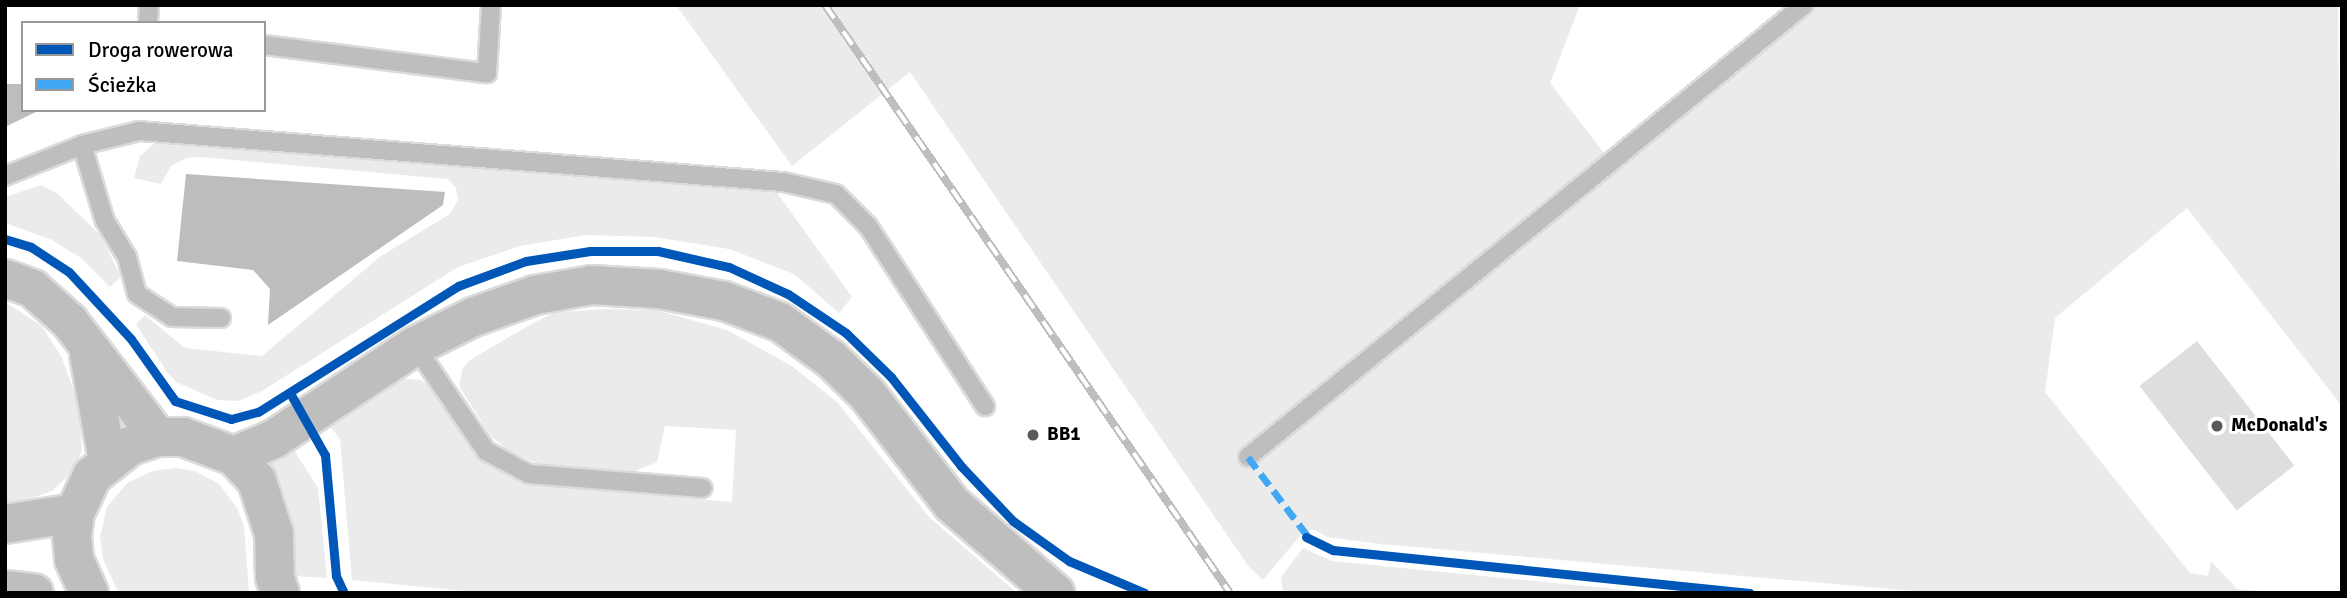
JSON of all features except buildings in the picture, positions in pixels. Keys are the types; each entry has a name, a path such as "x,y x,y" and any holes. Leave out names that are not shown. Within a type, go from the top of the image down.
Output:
{"main road":[{"path":"234,456 274,439 415,346 473,317 535,295 592,285 659,289 746,309 780,322 831,359 867,394 952,504 1055,593"},
{"path":"89,593 74,559 75,513 92,476 107,461 131,446 158,437 207,442 234,456 257,481 268,511 280,593"},
{"path":"5,524 75,513"}],"street":[{"path":"5,278 41,296 69,321 158,437"},
{"path":"88,349 107,461"}],"lane":[{"path":"266,45 487,73 491,5"},
{"path":"1248,457 1804,5"},
{"path":"5,176 82,145 139,131 783,182 836,194 868,226 985,406"},
{"path":"82,145 105,222 127,257 137,294 172,317 221,318"},
{"path":"415,346 486,451 529,474 702,488"}],"shaded area":[{"path":"676,5 1580,5 1550,83 1604,153 1794,5 2338,5 2342,406 2187,208 2055,318 2045,392 2190,573 2208,576 2211,561 2237,589 2279,593 1936,593 1380,544 1327,537 1315,530 1304,531 1263,580 1249,567 910,72 792,166"},
{"path":"5,84 21,84 21,112 36,112 5,127"},
{"path":"156,142 775,190 852,297 839,313 794,274 729,249 655,237 585,235 520,246 458,267 262,391 238,401 217,400 176,382 167,372 136,324 145,315 185,348 262,356 381,256 450,214 458,200 456,188 448,179 200,157 187,158 171,166 161,184 134,178 140,156"},
{"path":"186,174 445,192 443,205 268,325 270,289 253,270 177,261"},
{"path":"41,185 57,193 101,236 121,277 110,287 81,258 52,240 5,223 5,197"},
{"path":"5,302 42,326 62,358 79,406 82,450 74,471 52,491 18,503 5,503"},
{"path":"656,310 727,330 792,366 837,402 929,517 1017,593 485,593 352,580 340,439 329,425 396,378 421,380 433,389 479,456 523,484 732,502 736,430 665,426 657,462 628,474 540,465 506,449 490,435 459,386 463,367 470,360 533,323 556,312"},
{"path":"292,447 318,488 327,578 293,576 291,519 282,490 265,462"},
{"path":"175,468 195,471 219,484 237,508 244,526 249,593 120,593 116,588 103,559 100,537 107,507 127,483 152,471"},
{"path":"1303,548 1332,561 1656,593 1283,593 1281,577"}],"railway":[{"path":"825,5 1230,593"}],"marked path":[{"path":"1248,457 1310,539"}],"cycle path":[{"path":"5,239 31,247 69,272 131,339 175,401 231,419 258,412 458,286 526,261 590,251 658,251 729,267 788,294 846,333 891,377 961,466 1013,521 1069,561 1145,593"},
{"path":"290,393 325,455 336,576 344,593"},
{"path":"1306,537 1333,550 1750,593"}],"place":[{"name":"McDonald's","path":"2217,426"},
{"name":"BB1","path":"1033,435"}]}
